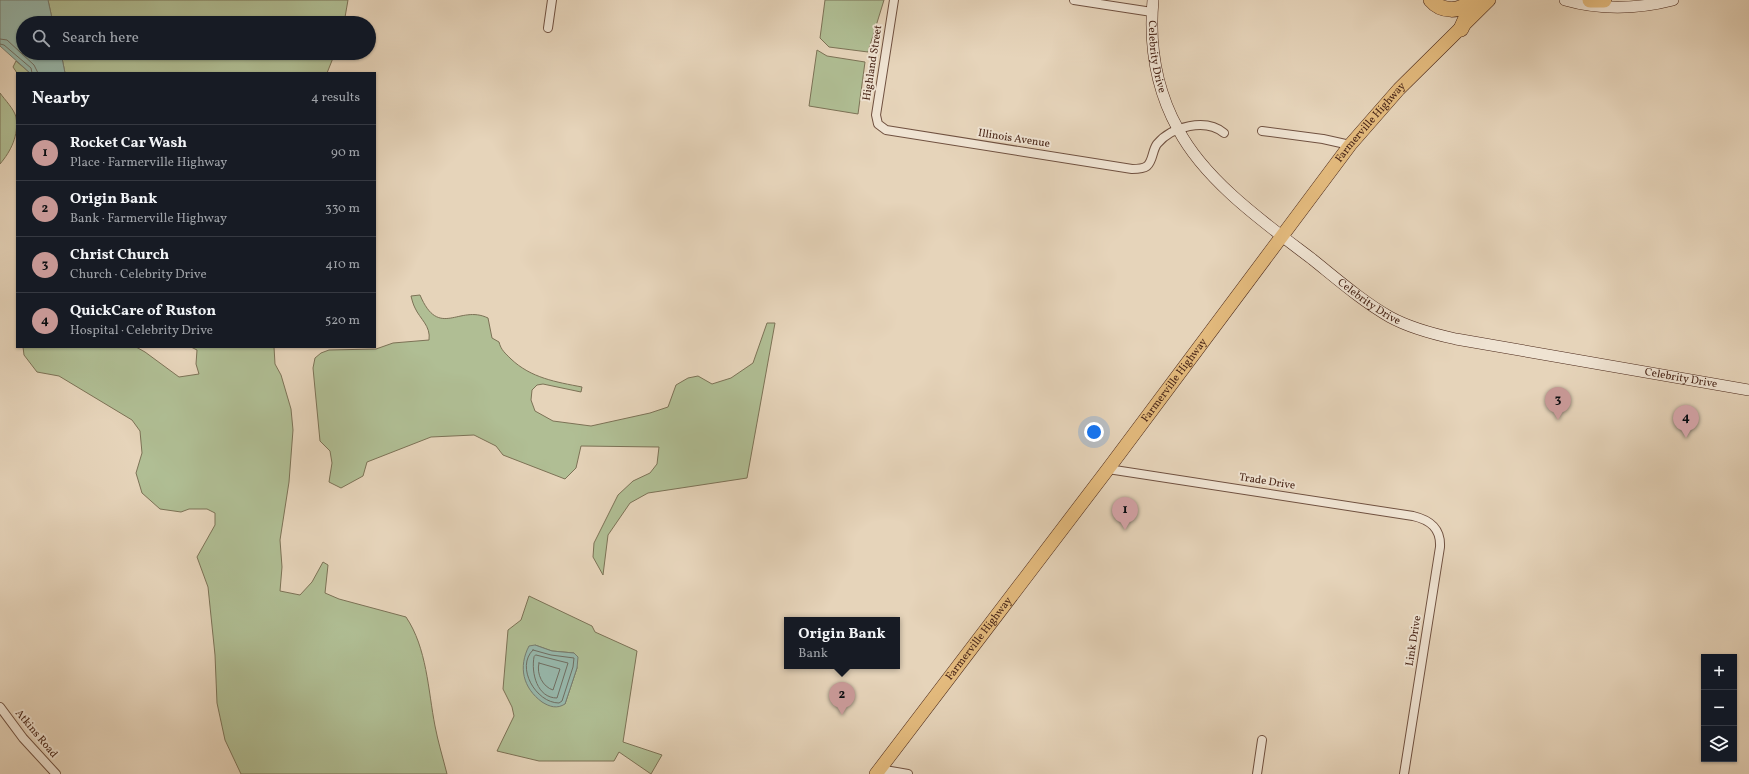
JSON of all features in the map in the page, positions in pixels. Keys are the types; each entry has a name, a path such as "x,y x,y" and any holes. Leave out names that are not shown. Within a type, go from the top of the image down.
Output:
{"highway":[{"path":"1431,0 1438,6 1454,9 1464,6 1472,0"},
{"path":"1461,29 1472,0"},
{"path":"1590,0 1604,0"}],"main road":[{"name":"Farmerville Highway","path":"877,772 1108,469 1281,235 1350,145 1399,89 1489,0"}],"street":[{"path":"548,28 552,0"},
{"name":"Highland Street","path":"881,128 877,120 876,110 894,0"},
{"path":"1074,0 1152,12"},
{"name":"Celebrity Drive","path":"1153,0 1152,43 1156,67 1166,104 1178,130 1199,160 1219,183 1359,297 1390,317 1430,333 1749,390"},
{"path":"1565,0 1593,6 1625,7 1661,3 1673,0"},
{"path":"1178,130 1192,125 1212,127 1224,133"},
{"name":"Illinois Avenue","path":"881,128 895,132 1119,167 1144,168 1151,161 1157,144 1178,130"},
{"path":"1262,131 1323,139 1350,145"},
{"name":"Trade Drive","path":"1108,469 1422,518"},
{"name":"Link Drive","path":"1404,774 1440,542 1438,530 1422,518"},
{"name":"Atkins Road","path":"0,707 23,738 56,774"},
{"path":"1257,774 1262,740"},
{"path":"877,772 908,774"}],"green space":[{"path":"48,0 348,0 345,16 51,16"},
{"path":"825,0 884,0 868,52 829,47 820,38"},
{"path":"817,50 827,56 865,62 858,114 809,106"},
{"path":"62,60 332,60 327,72 65,72"},
{"path":"16,61 29,72 16,72 13,67"},
{"path":"0,93 16,117 16,130 11,148 0,164"},
{"path":"420,295 427,308 435,316 450,318 478,315 488,318 492,338 499,342 501,347 511,359 527,371 544,378 582,387 581,392 543,384 537,385 532,390 531,400 535,411 553,421 591,426 650,413 668,407 676,385 688,378 698,376 712,384 731,378 753,363 767,323 775,323 747,478 648,493 630,503 608,535 603,575 593,557 594,543 618,495 633,481 650,473 657,464 659,447 581,446 576,468 565,479 503,455 496,446 474,435 431,437 367,462 363,476 341,488 329,482 332,463 330,451 320,441 313,368 315,358 321,353 329,350 376,349 393,343 429,340 427,327 417,312 411,296"},
{"path":"23,348 138,348 179,377 199,374 196,364 197,350 193,348 274,348 275,364 281,375 291,409 293,430 289,482 280,540 282,567 280,591 300,595 312,582 323,562 328,565 325,593 339,599 406,617 413,629 423,656 436,732 447,774 241,774 225,740 217,703 215,655 208,587 197,557 215,525 215,513 207,509 189,509 181,512 160,509 142,493 136,473 142,453 140,431 132,420 59,376 37,372 24,355"},
{"path":"529,596 592,626 595,632 637,651 623,742 662,755 651,774 619,752 614,761 539,761 497,751 514,716 512,707 503,689 508,630 521,620","holes":["535,645 552,651 574,653 577,668 565,704"]}],"water":[{"path":"0,0 48,0 51,16 16,16 16,60 62,60 65,72 29,72 0,46"},
{"path":"535,645 552,651 574,653 578,657 577,668 565,704 562,706 554,707 542,702 530,690 527,684 524,677 524,662 529,646"}],"place":[{"name":"Christ Church","path":"1558,420"},
{"name":"QuickCare of Ruston","path":"1686,438"},
{"name":"Rocket Car Wash","path":"1125,530"},
{"name":"Origin Bank","path":"842,715"}]}
